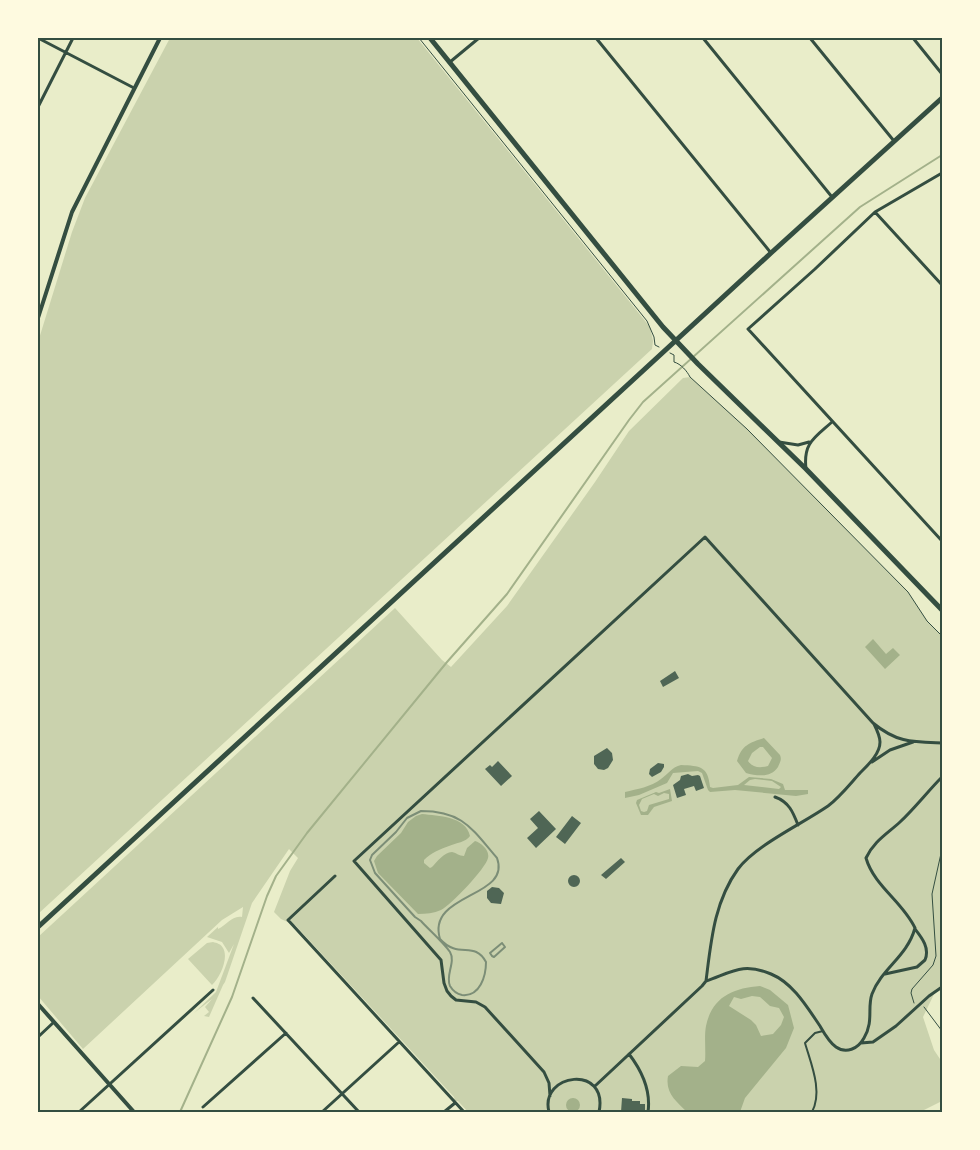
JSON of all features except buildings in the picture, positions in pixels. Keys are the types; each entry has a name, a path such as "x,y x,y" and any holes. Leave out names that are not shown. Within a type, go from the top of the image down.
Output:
{"main road":[{"path":"430,38 676,340 698,364 806,469 942,610"},
{"path":"38,927 942,98"}],"street":[{"path":"38,38 134,88"},
{"path":"38,108 73,38"},
{"path":"38,318 72,212 160,38"},
{"path":"450,62 479,38"},
{"path":"596,38 771,253"},
{"path":"703,38 833,197"},
{"path":"810,38 894,141"},
{"path":"913,38 942,74"},
{"path":"942,173 875,212 748,329 942,541"},
{"path":"875,212 942,284"},
{"path":"806,469 806,450 812,440 832,422"},
{"path":"778,442 798,446 812,440"},
{"path":"549,1112 548,1077 485,1007 476,1002 456,1000 447,991 441,960 354,860 705,537 873,723 890,736 915,742 942,743"},
{"path":"706,981 713,930 723,894 739,868 755,852 830,804 869,764 879,749 880,743 873,723"},
{"path":"869,764 890,750 915,742"},
{"path":"884,974 917,967 925,960 927,949 910,918 876,878 869,868 866,858 870,849 880,838 900,822 942,777"},
{"path":"775,797 784,800 791,808 798,825"},
{"path":"336,876 288,920 464,1112"},
{"path":"594,1086 706,981 726,972 742,968 772,974 783,981 794,990 836,1048 846,1051 856,1048 869,1028 871,996 880,978 907,948 915,928"},
{"path":"860,1044 873,1042 896,1026 942,986"},
{"path":"79,1112 213,990"},
{"path":"253,998 359,1112"},
{"path":"38,1004 134,1112"},
{"path":"38,1037 54,1022"},
{"path":"203,1107 286,1033"},
{"path":"322,1112 399,1042"},
{"path":"630,1054 642,1074 647,1090 648,1112"},
{"path":"550,1096 558,1084 574,1079 589,1082 594,1086 600,1098 600,1112"},
{"path":"444,1112 455,1103"}],"lane":[{"path":"812,1112 816,1100 816,1086 805,1043 810,1036 823,1031"}],"path":[{"path":"419,38 648,321 655,345 674,355 674,362 678,363 688,372 690,377 748,429 908,592 927,621 942,636"},
{"path":"942,849 932,894 936,956 933,965 912,989 911,993 913,1002 924,1007 942,1031"}],"shaded area":[{"path":"170,38 417,38 650,327 653,341 652,349 38,914 38,342 72,232 85,198"},
{"path":"690,377 747,429 908,592 927,621 942,636 942,987 936,990 923,1017 934,1050 942,1062 942,1101 920,1112 468,1112 458,1101 455,1101 454,1097 296,926 281,919 274,912 290,871 298,858 289,849 252,903 225,982 209,1017 204,1016 209,1012 205,1007 212,999 194,1013 216,992 234,944 229,953 222,942 207,937 218,927 218,929 235,917 242,917 243,907 222,920 83,1049 38,996 38,937 395,608 442,660 451,667 507,606 629,431 683,378"},
{"path":"873,639 886,654 893,648 900,655 885,669 865,647"},
{"path":"764,738 781,757 778,767 768,775 746,773 737,761 741,751 750,743","holes":["763,747 772,758 768,766 759,767 752,765 748,761 752,753"]},
{"path":"678,766 702,768 707,775 710,787 713,788 738,785 749,777 771,779 783,784 785,790 808,790 808,794 796,796 735,790 710,792 702,773 698,771 673,773 667,783 639,795 625,798 625,792 653,784","holes":["755,779 772,781 781,787 779,789 744,785 750,780"]},
{"path":"670,789 672,801 654,807 648,815 641,815 636,803 637,800 656,792 659,793","holes":["664,793 669,794 669,799 649,805 647,811 641,811 639,805 642,799 654,794 658,796"]},
{"path":"422,814 450,818 457,821 463,824 470,836 463,841 433,853 424,860 424,863 430,868 443,855 449,852 464,856 467,848 475,841 480,843 488,852 486,863 460,894 446,907 427,914 418,914 378,873 374,861 401,833 408,822"},
{"path":"213,942 222,947 225,957 221,973 212,985 188,959 207,943"},
{"path":"760,986 770,990 788,1005 794,1028 786,1048 745,1098 740,1112 687,1112 670,1092 668,1076 681,1066 698,1067 705,1061 706,1026 713,1008 725,996 750,987","holes":["752,996 760,997 770,1006 779,1008 784,1017 781,1025 773,1034 761,1036 756,1025 751,1020 729,1006 734,997 741,999"]},
{"path":"570,1098 576,1098 580,1105 576,1112 570,1112 566,1108 566,1102"}],"waterway":[{"path":"180,1112 232,997 267,896 276,876 307,833 447,662 507,594 643,402 860,207 942,155"}],"railway":[{"path":"421,811 447,814 457,818 473,830 497,858 498,871 492,881 456,904 445,913 439,924 440,939 447,945 460,950 476,952 486,962 481,984 478,989 468,995 458,994 450,986 449,978 452,960 450,952 375,873 370,860 372,855 396,832 407,818 421,811"},
{"path":"502,943 505,947 494,957 492,956 490,953 502,943"}]}
